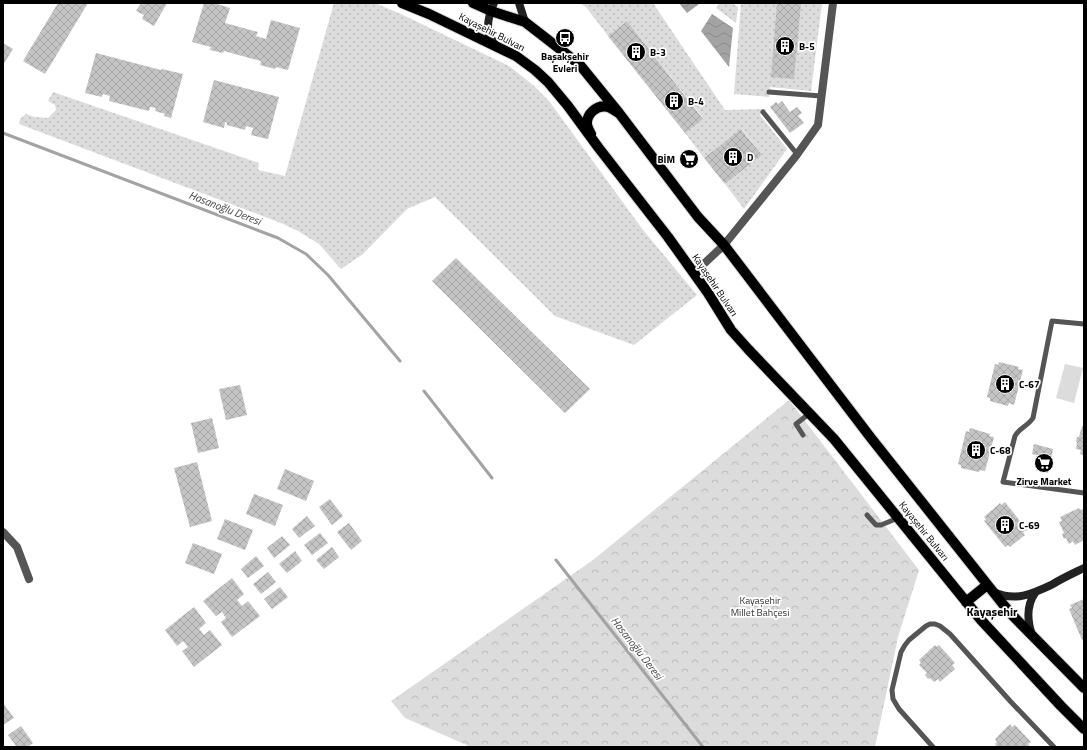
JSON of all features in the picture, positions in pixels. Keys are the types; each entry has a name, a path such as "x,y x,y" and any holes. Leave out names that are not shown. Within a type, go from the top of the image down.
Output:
{"main road":[{"name":"Kayaşehir Bulvarı","path":"402,3 429,14 516,56 548,82 668,237 708,293 731,330 834,439 966,602 1084,729"},
{"name":"Kayaşehir Bulvarı","path":"473,3 492,7 525,22 580,65 619,112 698,217 724,245 871,438 990,588 1013,616 1084,688"},
{"path":"598,147 587,125 590,114 596,108 604,107 608,107 619,112"},
{"path":"966,602 990,588"}],"street":[{"path":"519,3 525,22"},
{"path":"694,274 724,245 797,154 818,125 833,3"},
{"path":"492,7 488,23 489,34 496,46"},
{"path":"3,532 17,547 29,579"},
{"path":"990,588 1000,595 1020,597 1035,593 1084,568"},
{"path":"1032,635 1028,619 1028,610 1035,593"}],"lane":[{"path":"769,92 821,96"},
{"path":"763,112 797,154"},
{"path":"1084,324 1052,321 1033,418 1030,423 1018,431 1015,436 1003,482 1084,493"},
{"path":"803,435 796,424 810,413"},
{"path":"867,515 876,525 881,525 898,518"},
{"path":"933,747 899,709 893,700 892,695 901,652 905,645 930,624 940,626 950,634 1054,747"}],"green space":[{"path":"334,3 375,3 509,66 533,85 549,101 643,230 697,295 634,345 555,316 435,197 407,209 363,254 341,269 319,244 298,231 281,223 19,124 20,119 26,114 35,117 48,118 56,110 55,105 48,101 53,92 259,163 258,170 285,176"},
{"path":"580,3 653,3 725,110 766,109 760,115 787,149 744,209 725,184 762,155 742,129 704,158 685,133 703,118 627,21 608,36 586,7"},
{"path":"720,3 732,3 738,7 736,23 716,8"},
{"path":"741,3 822,3 811,91 770,87 769,97 734,94"},
{"path":"1065,364 1083,368 1074,403 1056,398"},
{"name":"Kayaşehir Millet Bahçesi","path":"789,400 919,570 898,637 875,747 471,747 405,718 391,701 593,560"}],"water":[{"path":"679,3 698,3 699,4 687,13"},
{"path":"712,14 733,28 729,67 701,31"}],"building":[{"path":"58,3 88,3 45,74 23,61"},
{"path":"141,3 167,3 154,26 142,19 144,15 136,11"},
{"path":"204,3 214,3 230,8 225,23 258,32 256,36 266,39 271,20 300,28 288,70 276,67 275,69 260,65 261,61 224,51 223,53 210,50 211,47 192,42"},
{"name":"B-5","path":"777,3 801,3 794,79 771,77"},
{"path":"627,21 703,119 685,133 608,36"},
{"path":"3,43 13,49 3,65"},
{"path":"96,53 161,70 183,74 171,118 164,116 165,114 155,111 156,108 150,107 149,111 109,101 110,96 103,94 102,97 85,93"},
{"path":"214,80 279,97 268,139 251,135 253,128 246,126 245,130 227,125 225,122 224,128 203,122"},
{"path":"782,101 790,112 797,107 802,113 798,116 804,123 790,133 770,107 776,102 778,104"},
{"name":"D","path":"741,129 762,155 725,184 704,158"},
{"path":"456,258 590,389 565,413 432,281"},
{"name":"C-67","path":"999,362 1019,367 1018,369 1023,370 1014,405 1009,403 1008,406 990,401 990,398 987,397 995,364 998,365"},
{"path":"240,385 247,415 226,420 219,389"},
{"path":"212,418 219,448 198,453 191,423"},
{"path":"1082,426 1084,427 1084,455 1080,454 1081,450 1076,449 1077,437 1079,437"},
{"name":"C-68","path":"970,428 990,434 989,436 994,437 985,471 980,470 979,472 961,468 961,465 958,464 966,431 969,432"},
{"name":"Zirve Market","path":"1034,444 1053,449 1048,473 1036,470 1040,456 1032,454"},
{"path":"197,462 212,521 190,527 174,468"},
{"path":"285,469 314,481 306,501 277,489"},
{"path":"254,494 283,505 275,526 246,514"},
{"path":"330,499 343,516 332,525 319,507"},
{"name":"C-69","path":"1005,502 1027,530 1023,532 1025,535 1010,547 1008,545 1005,547 984,521 986,519 984,517 1000,503 1001,505"},
{"path":"1079,508 1081,510 1084,509 1084,540 1075,545 1073,541 1069,544 1066,538 1064,539 1062,534 1064,533 1059,522 1062,521 1060,517"},
{"path":"307,516 315,526 299,538 292,529"},
{"path":"225,519 253,530 245,550 217,539"},
{"path":"349,523 362,541 351,550 337,532"},
{"path":"320,533 328,543 312,555 304,545"},
{"path":"282,536 290,545 274,558 267,548"},
{"path":"193,543 222,554 214,574 185,563"},
{"path":"332,547 339,557 324,569 316,560"},
{"path":"295,551 302,561 287,573 279,564"},
{"path":"256,556 264,566 248,578 241,569"},
{"path":"268,572 276,582 261,594 253,584"},
{"path":"232,578 244,594 237,600 242,606 248,601 260,616 232,637 221,622 226,618 222,612 216,616 203,601"},
{"path":"280,587 288,597 272,609 264,599"},
{"path":"1084,599 1084,640 1082,640 1069,609 1072,608 1070,605"},
{"path":"194,607 206,623 199,629 204,635 210,630 222,645 194,667 182,651 188,647 183,641 177,646 165,630"},
{"path":"935,645 937,647 939,645 955,663 952,665 955,669 940,682 938,679 934,682 930,678 928,679 925,675 927,673 919,665 921,663 919,660"},
{"path":"3,703 14,718 3,725"},
{"path":"1010,724 1012,727 1015,725 1031,742 1028,744 1031,747 997,747 995,744 997,742 995,739"},
{"path":"21,726 33,743 28,747 17,747 8,735"}],"waterway":[{"name":"Hasanoğlu Deresi","path":"3,133 278,238 306,254 328,275 400,361"},
{"name":"Hasanoğlu Deresi","path":"424,391 492,478"},
{"name":"Hasanoğlu Deresi","path":"556,560 703,747"}],"place":[{"name":"Başakşehir Evleri","path":"565,38"},
{"name":"B-5","path":"785,46"},
{"name":"B-3","path":"636,52"},
{"name":"B-4","path":"674,101"},
{"name":"D","path":"733,157"},
{"name":"BİM","path":"689,159"},
{"name":"C-67","path":"1005,384"},
{"name":"C-68","path":"976,450"},
{"name":"Zirve Market","path":"1044,463"},
{"name":"C-69","path":"1005,525"}],"district":[{"name":"Kayaşehir","path":"992,611"}]}
